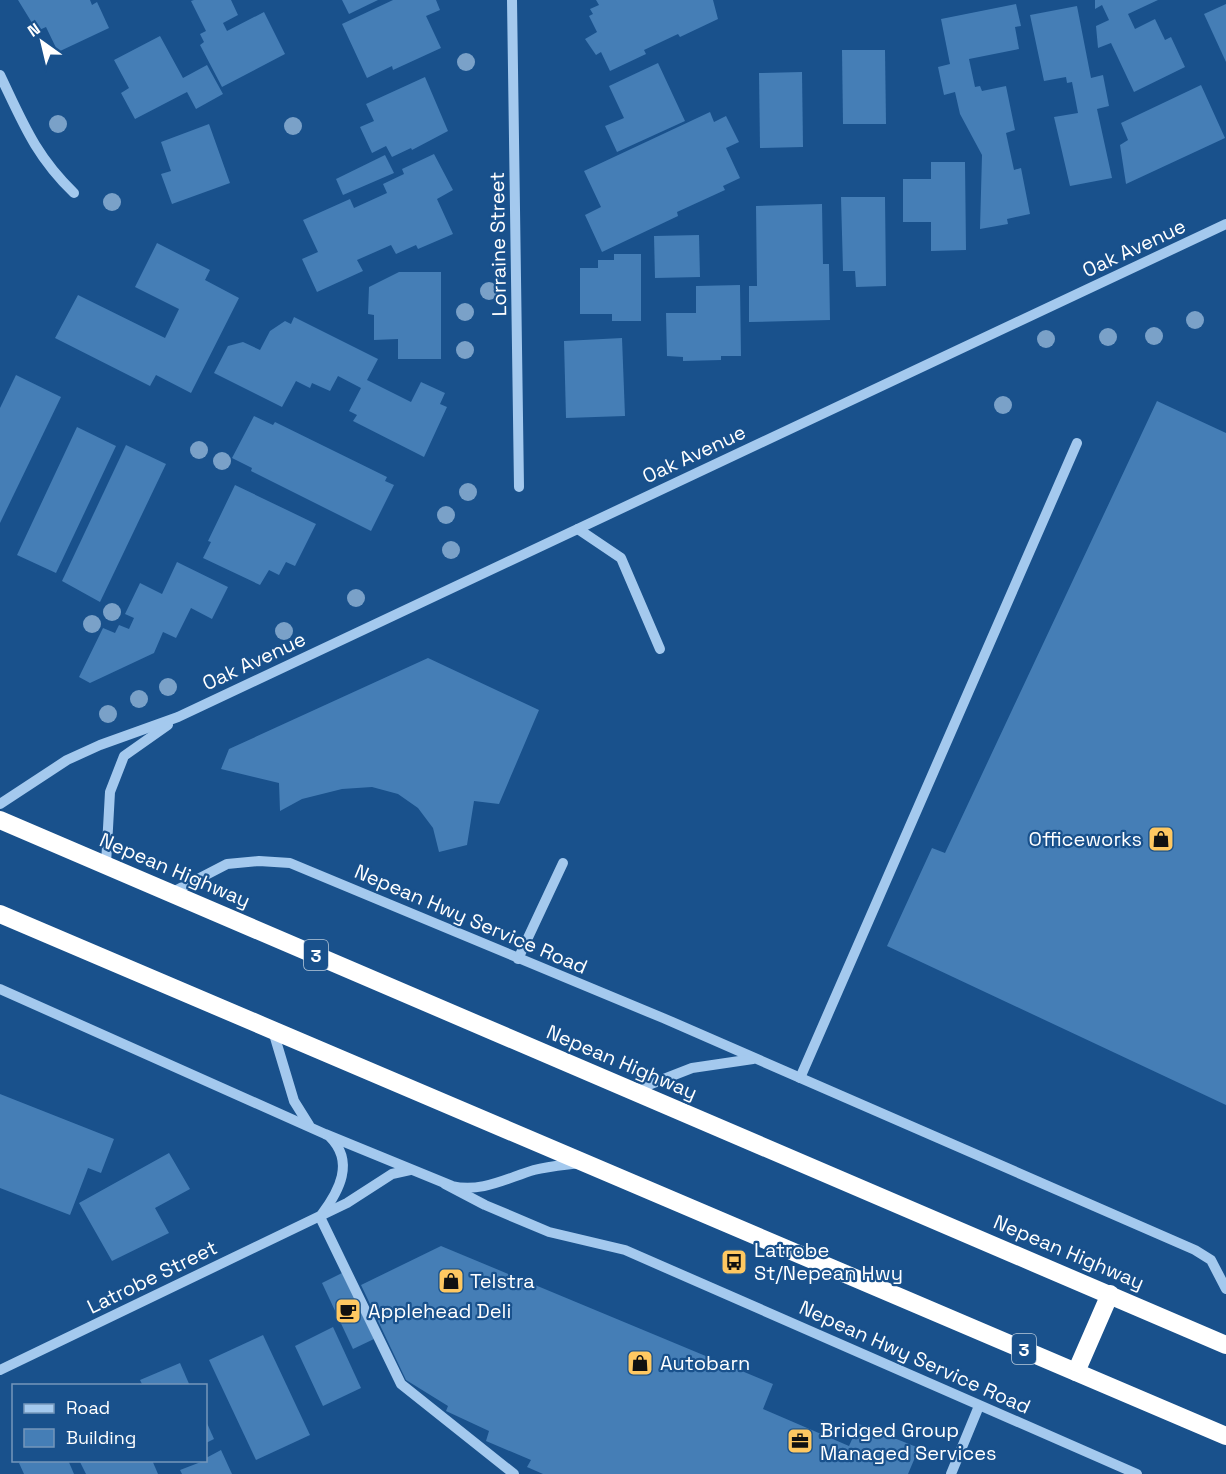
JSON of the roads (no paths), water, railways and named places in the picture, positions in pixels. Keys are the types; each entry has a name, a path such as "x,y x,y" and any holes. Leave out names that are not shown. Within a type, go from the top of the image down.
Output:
{"highway":[{"name":"Nepean Highway","path":"0,820 1226,1345"},
{"name":"3","path":"0,914 822,1262 1226,1436"},
{"path":"1076,1372 1110,1294"}],"street":[{"name":"Lorraine Street","path":"512,0 519,487"},
{"path":"0,75 36,150 49,169 74,193"},
{"name":"Oak Avenue","path":"0,804 67,760 100,745 178,717 1226,224"},
{"path":"800,1078 1077,443"},
{"path":"578,529 621,558 660,649"},
{"name":"Oak Avenue","path":"106,864 110,792 124,756 178,717"},
{"name":"Nepean Hwy Service Road","path":"171,893 227,864 259,861 290,863 663,1018 1195,1250 1211,1260 1225,1282"},
{"path":"518,959 563,863"},
{"path":"0,989 325,1134 445,1184 464,1189 476,1188 535,1170 584,1163"},
{"path":"273,1031 294,1101 305,1122 312,1127"},
{"path":"632,1091 692,1068 753,1059"},
{"name":"Latrobe Street","path":"320,1216 337,1192 343,1170 340,1151 325,1134"},
{"name":"Latrobe Street","path":"0,1370 320,1216 359,1196 392,1174 410,1170"},
{"name":"Nepean Hwy Service Road","path":"445,1184 485,1205 549,1232 625,1250 1137,1474"},
{"path":"320,1216 401,1384 514,1474"},
{"path":"951,1474 979,1406"}],"place":[{"name":"Officeworks","path":"1161,839"},
{"name":"Latrobe St/Nepean Hwy","path":"734,1262"},
{"name":"Telstra","path":"451,1281"},
{"name":"Applehead Deli","path":"348,1311"},
{"name":"Autobarn","path":"640,1363"},
{"name":"Bridged Group Managed Services","path":"800,1441"}]}
